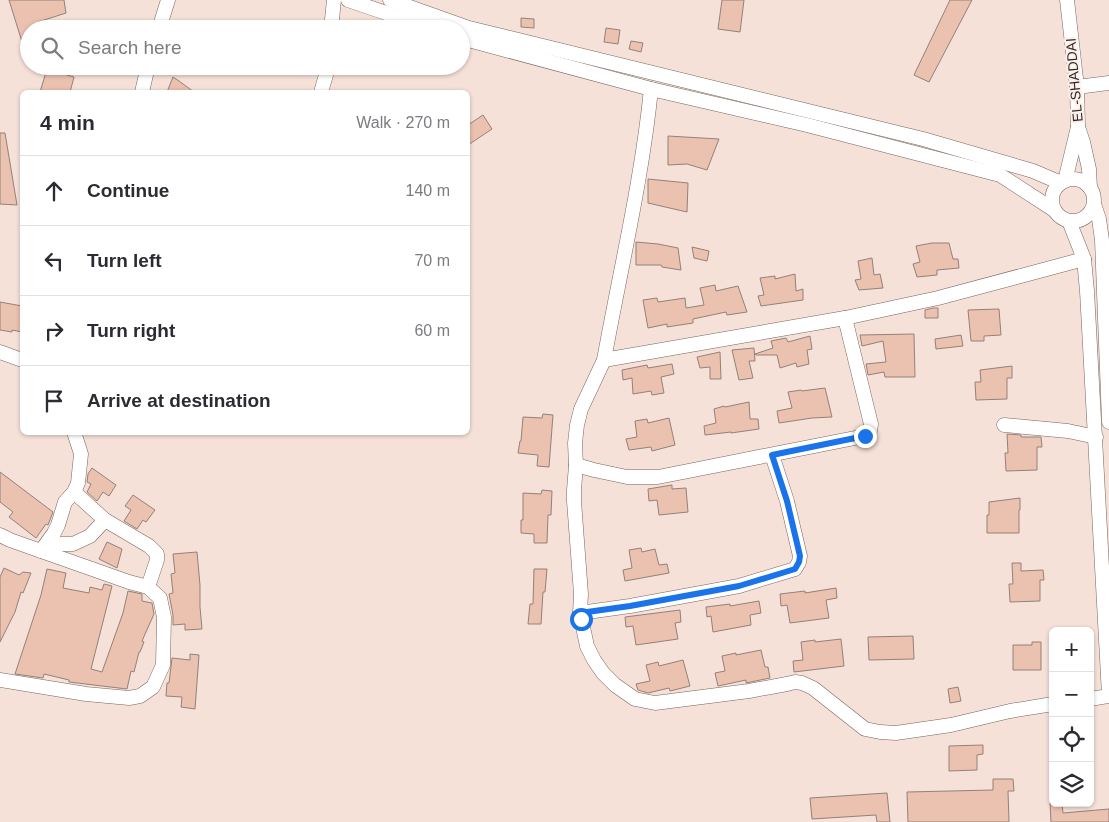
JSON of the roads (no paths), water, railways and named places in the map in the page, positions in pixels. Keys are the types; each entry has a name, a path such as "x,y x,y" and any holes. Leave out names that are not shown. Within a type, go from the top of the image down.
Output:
{"street":[{"path":"162,20 168,0"},
{"path":"332,20 334,0"},
{"path":"348,0 407,20"},
{"path":"390,0 433,20"},
{"name":"EL-SHADDAI","path":"1067,0 1077,87 1078,127 1089,169 1090,188"},
{"path":"470,36 651,89 923,140 1033,171 1063,182"},
{"path":"470,36 809,119 1000,175 1054,210 1058,216 1069,221 1076,221 1088,216 1094,204"},
{"path":"142,90 146,75"},
{"path":"321,90 325,75"},
{"path":"1077,87 1109,83"},
{"path":"651,89 648,120 604,360 581,409 575,443 574,496 582,594 580,613 587,646 594,660 615,685 635,700 655,703 802,683 813,688 865,729 880,732 896,733 951,725 1049,705"},
{"path":"1063,182 1078,127"},
{"path":"1054,210 1053,192 1063,182 1072,179 1079,180 1090,188 1099,219 1102,240 1109,422"},
{"path":"1069,221 1084,259 1088,291 1096,437 1103,469 1106,646 1109,696 1094,698"},
{"path":"604,360 845,318 938,298 1084,259"},
{"path":"576,465 628,477 658,477 865,436 870,431 871,424 845,318"},
{"path":"0,352 20,359"},
{"path":"1004,425 1068,431 1096,437"},
{"path":"44,548 58,525 65,502 74,492 78,483 81,454 75,435"},
{"path":"580,613 739,586 795,569 800,556 787,501 772,455"},
{"path":"74,492 105,520 149,546 156,554 157,560 148,587"},
{"path":"44,548 73,544 90,536 105,520"},
{"path":"0,535 10,540 44,548 129,582 148,587 160,598 164,617 163,665 153,687 140,696 129,698 86,694 0,680"}]}
